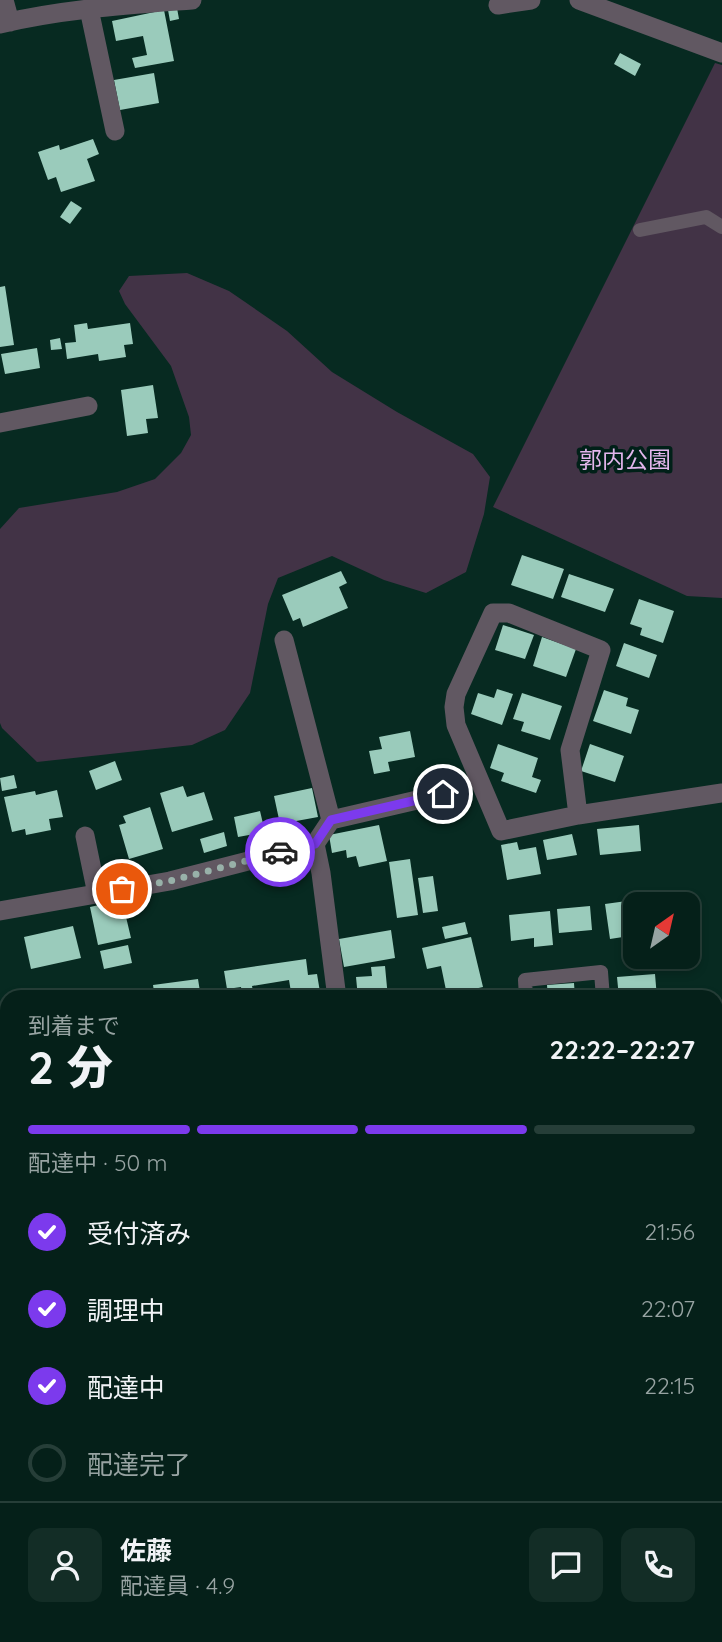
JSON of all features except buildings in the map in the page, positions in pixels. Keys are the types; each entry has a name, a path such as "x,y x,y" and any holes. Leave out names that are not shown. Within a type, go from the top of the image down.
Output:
{"street":[{"path":"4,0 5,23 100,5 192,0"},
{"path":"498,5 531,0"},
{"path":"579,0 722,53"},
{"path":"100,5 115,131"},
{"path":"0,423 88,406"},
{"path":"578,815 570,750 601,650 509,613 493,613 456,694 454,707 456,725 501,831 578,815 722,793"},
{"path":"284,640 331,820"},
{"path":"0,911 170,881 315,844 331,820 443,794"},
{"path":"85,836 97,894"},
{"path":"315,844 336,990"}],"lane":[{"path":"640,230 705,217 722,227"},
{"path":"526,990 525,979 601,972 602,990"}],"green space":[{"name":"郭内公園","path":"715,63 722,65 722,598 687,596 493,507"},
{"path":"187,273 229,291 287,331 332,372 473,454 490,477 484,514 466,572 426,593 384,580 332,556 278,578 268,604 250,693 225,730 192,745 37,762 0,723 0,529 19,508 117,492 155,479 181,453 191,435 189,417 171,366 125,304 119,291 129,276"}],"way so far":[{"path":"122,889 170,881 280,852"}],"route":[{"path":"280,852 315,844 331,820 443,794"}]}
